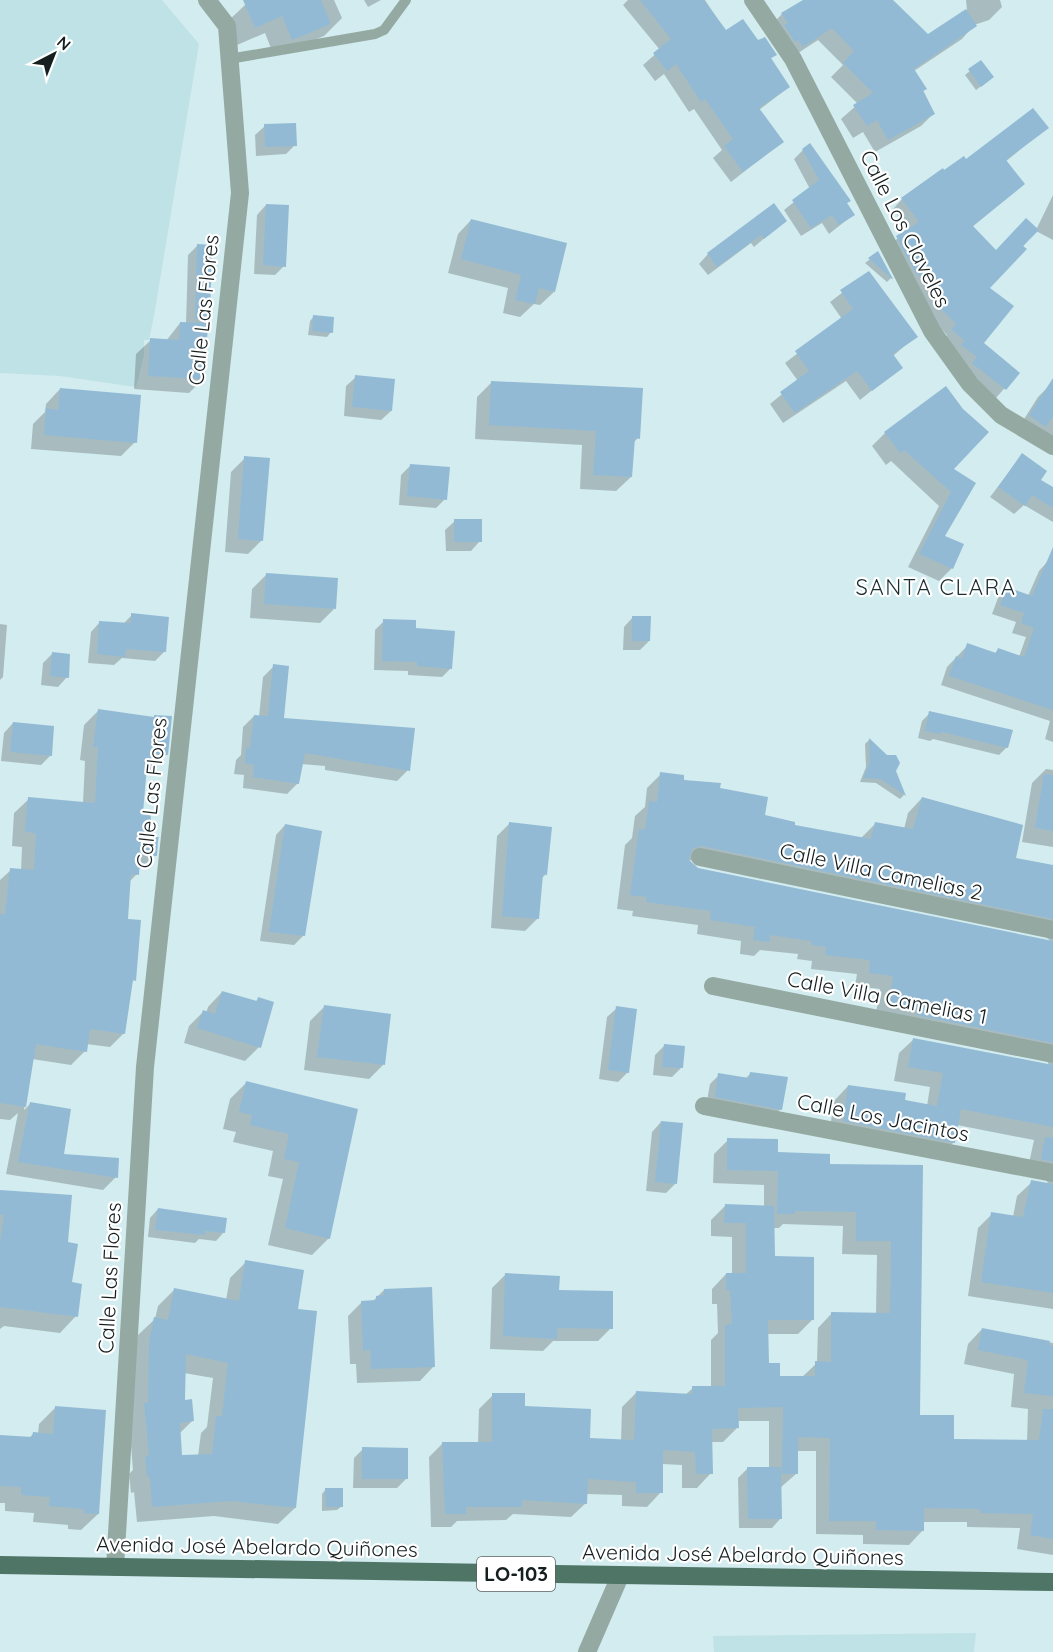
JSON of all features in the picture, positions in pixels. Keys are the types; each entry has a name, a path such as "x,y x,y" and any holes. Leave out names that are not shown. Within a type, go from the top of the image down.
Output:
{"main road":[{"name":"Avenida José Abelardo Quiñones","path":"0,1565 1053,1582"}],"street":[{"name":"Calle Las Flores","path":"115,1567 145,1067 240,193 227,26 207,0"},
{"name":"Calle Los Claveles","path":"753,0 793,59 932,331 970,384 1001,416 1053,446"},
{"name":"Calle Villa Camelias 2","path":"700,857 1053,930"},
{"name":"Calle Villa Camelias 1","path":"713,986 1053,1054"},
{"name":"Calle Los Jacintos","path":"704,1106 1053,1173"},
{"path":"587,1652 620,1576"}],"lane":[{"path":"230,59 375,34 384,30 406,0"}],"shaded area":[{"path":"0,0 162,0 199,44 155,310 149,340 144,340 144,356 136,387 60,376 0,373"},
{"path":"976,1633 974,1652 714,1652 713,1636"}],"building":[{"path":"243,0 321,0 331,24 292,40 282,16 255,28"},
{"path":"640,0 704,0 726,30 743,19 758,40 765,37 777,55 771,58 790,87 759,108 784,142 743,172 724,146 733,139 705,99 701,102 676,64 667,71 653,53 671,39"},
{"path":"803,0 893,0 928,34 966,9 977,26 914,69 927,89 923,91 935,114 888,140 877,120 867,126 853,105 873,93 843,63 854,51 832,28 803,47 798,40 795,42 784,25 788,23 781,13"},
{"path":"981,60 994,77 981,87 968,69"},
{"path":"1033,108 1049,128 1006,160 1025,184 973,226 996,250 1026,218 1039,230 1023,246 1027,249 990,288 1014,306 984,343 1020,373 1006,390 972,363 977,357 961,345 965,341 951,329 956,324 938,306 942,303 914,270 896,236 919,222 901,198 943,168 944,170 964,156 966,159"},
{"path":"296,123 297,146 265,147 264,124"},
{"path":"810,143 851,201 847,203 855,215 839,225 832,215 811,228 792,200 819,180 802,149"},
{"path":"774,203 787,221 764,239 761,235 717,267 707,253"},
{"path":"266,204 289,205 286,267 263,265"},
{"path":"471,219 567,243 555,292 539,288 535,304 515,300 521,275 461,259"},
{"path":"197,244 212,245 210,319 195,319"},
{"path":"878,251 893,279 868,258"},
{"path":"869,271 918,337 893,354 903,368 872,391 857,371 795,413 780,392 809,371 795,351 853,309 840,290"},
{"path":"313,315 334,317 333,333 312,331"},
{"path":"180,322 208,323 205,379 148,376 150,338 179,340"},
{"path":"355,375 395,379 392,411 352,407"},
{"path":"1053,378 1053,416 1046,427 1029,415"},
{"path":"491,381 643,388 640,439 635,438 632,477 593,475 596,431 489,425"},
{"path":"946,386 963,409 989,432 954,469 976,483 945,536 964,544 953,569 919,554 951,492 904,450 900,453 884,432"},
{"path":"60,388 141,395 137,443 44,435 46,408 58,410"},
{"path":"1022,453 1047,471 1041,480 1053,487 1053,508 1032,495 1025,506 998,487"},
{"path":"244,456 270,458 263,541 238,539"},
{"path":"410,464 450,467 447,500 407,496"},
{"path":"454,519 482,519 482,542 454,542"},
{"path":"1053,547 1053,710 949,676 956,656 962,659 967,643 996,653 998,648 1024,657 1034,628 1021,623 1024,613 1000,605 1007,587 1032,596"},
{"path":"266,573 338,578 336,609 264,604"},
{"path":"131,613 169,617 166,652 126,649 125,657 97,654 99,621 131,623"},
{"path":"632,616 651,616 650,641 632,641"},
{"path":"383,619 416,620 416,628 455,631 452,669 417,666 417,662 382,661"},
{"path":"52,652 70,654 69,678 50,676"},
{"path":"273,664 289,666 284,718 415,728 410,771 305,753 299,784 253,777 254,765 245,763 246,747 250,748 254,715 268,716"},
{"path":"98,709 154,717 154,715 172,716 168,755 155,754 155,767 147,766 143,813 151,813 150,837 159,837 157,856 140,855 139,875 131,874 128,919 141,920 136,981 133,980 125,1034 90,1029 87,1052 36,1044 26,1107 0,1103 0,914 5,914 10,868 34,870 36,833 25,832 28,797 95,803 98,747 93,747"},
{"path":"929,711 1013,730 1008,748 942,732 940,734 925,731"},
{"path":"13,722 54,726 52,756 10,752"},
{"path":"869,738 887,755 896,755 900,763 896,771 906,796 881,779 863,778 870,762"},
{"path":"660,772 684,775 684,780 721,783 720,788 768,797 765,815 795,822 795,825 871,839 875,822 913,829 922,797 1023,825 1016,858 1053,865 1053,919 702,846 692,849 689,860 698,868 1053,941 1053,1043 917,1015 918,1010 889,1005 893,976 869,973 870,960 825,955 826,947 811,945 811,941 770,935 770,942 753,940 755,927 710,920 711,911 646,902 647,897 630,895 639,829 645,830 649,801 657,802"},
{"path":"1044,774 1053,775 1053,831 1035,828"},
{"path":"509,822 552,827 547,875 543,874 539,919 502,916"},
{"path":"285,824 322,831 305,936 269,932"},
{"path":"222,991 257,1001 258,997 274,1002 261,1048 197,1028 203,1010 215,1014"},
{"path":"324,1005 391,1014 385,1065 317,1057"},
{"path":"616,1006 637,1009 629,1073 608,1070"},
{"path":"913,1038 1053,1065 1053,1127 961,1109 955,1143 843,1121 848,1085 906,1093 905,1100 937,1106 943,1073 908,1067"},
{"path":"664,1044 685,1046 683,1068 662,1067"},
{"path":"750,1072 788,1077 782,1110 715,1097 718,1073 749,1078"},
{"path":"246,1081 358,1109 330,1239 285,1228 299,1162 284,1159 289,1134 250,1125 252,1115 239,1112"},
{"path":"30,1102 71,1109 64,1154 119,1158 118,1178 18,1162"},
{"path":"661,1121 683,1123 677,1184 655,1182"},
{"path":"1045,1137 1053,1138 1053,1162 1041,1159"},
{"path":"727,1138 778,1139 778,1152 830,1154 830,1164 923,1165 920,1415 954,1415 954,1439 1039,1440 1043,1409 1053,1409 1053,1539 1030,1535 1033,1514 980,1513 980,1509 924,1508 924,1531 876,1530 876,1521 829,1521 830,1438 798,1437 798,1474 782,1474 783,1407 738,1408 739,1428 712,1429 713,1474 696,1474 695,1452 663,1450 663,1493 636,1493 636,1482 588,1479 587,1504 522,1500 522,1507 466,1507 466,1514 445,1514 442,1442 492,1442 492,1393 525,1393 525,1406 591,1409 590,1438 634,1440 636,1391 692,1394 692,1386 725,1386 725,1325 732,1324 730,1290 726,1290 726,1273 746,1273 746,1223 724,1223 725,1204 774,1206 775,1256 814,1257 814,1320 768,1320 769,1363 780,1363 780,1376 815,1376 815,1361 831,1362 831,1312 890,1313 891,1241 856,1241 856,1212 795,1211 795,1214 777,1214 778,1171 727,1170"},
{"path":"1031,1180 1053,1184 1053,1293 981,1282 991,1212 1023,1217"},
{"path":"0,1190 72,1195 68,1242 78,1244 72,1282 82,1284 78,1317 0,1307 0,1242 4,1215 0,1215"},
{"path":"158,1208 227,1218 225,1233 205,1231 205,1235 155,1230"},
{"path":"245,1260 304,1270 298,1309 317,1311 296,1508 231,1501 152,1507 150,1477 147,1477 145,1456 149,1456 144,1403 148,1403 149,1342 154,1317 168,1320 174,1288 239,1301","holes":["186,1354 228,1363 222,1416 216,1416 212,1454 182,1455 180,1423 194,1421 192,1399 185,1400"]},
{"path":"505,1273 560,1276 559,1290 613,1291 613,1329 558,1328 557,1339 503,1336"},
{"path":"432,1287 435,1367 371,1369 370,1350 363,1351 361,1301 376,1300 376,1296 384,1295 384,1289"},
{"path":"982,1328 1050,1341 1049,1345 1053,1346 1053,1396 1024,1393 1028,1360 978,1350"},
{"path":"55,1406 106,1410 99,1514 83,1513 84,1509 49,1506 50,1497 21,1495 21,1487 0,1486 0,1435 32,1437 33,1432 53,1434"},
{"path":"362,1447 408,1448 408,1479 362,1479"},
{"path":"747,1467 781,1467 782,1519 748,1519"},
{"path":"325,1488 343,1488 343,1507 326,1507"}],"district":[{"name":"SANTA CLARA","path":"936,587"}]}
